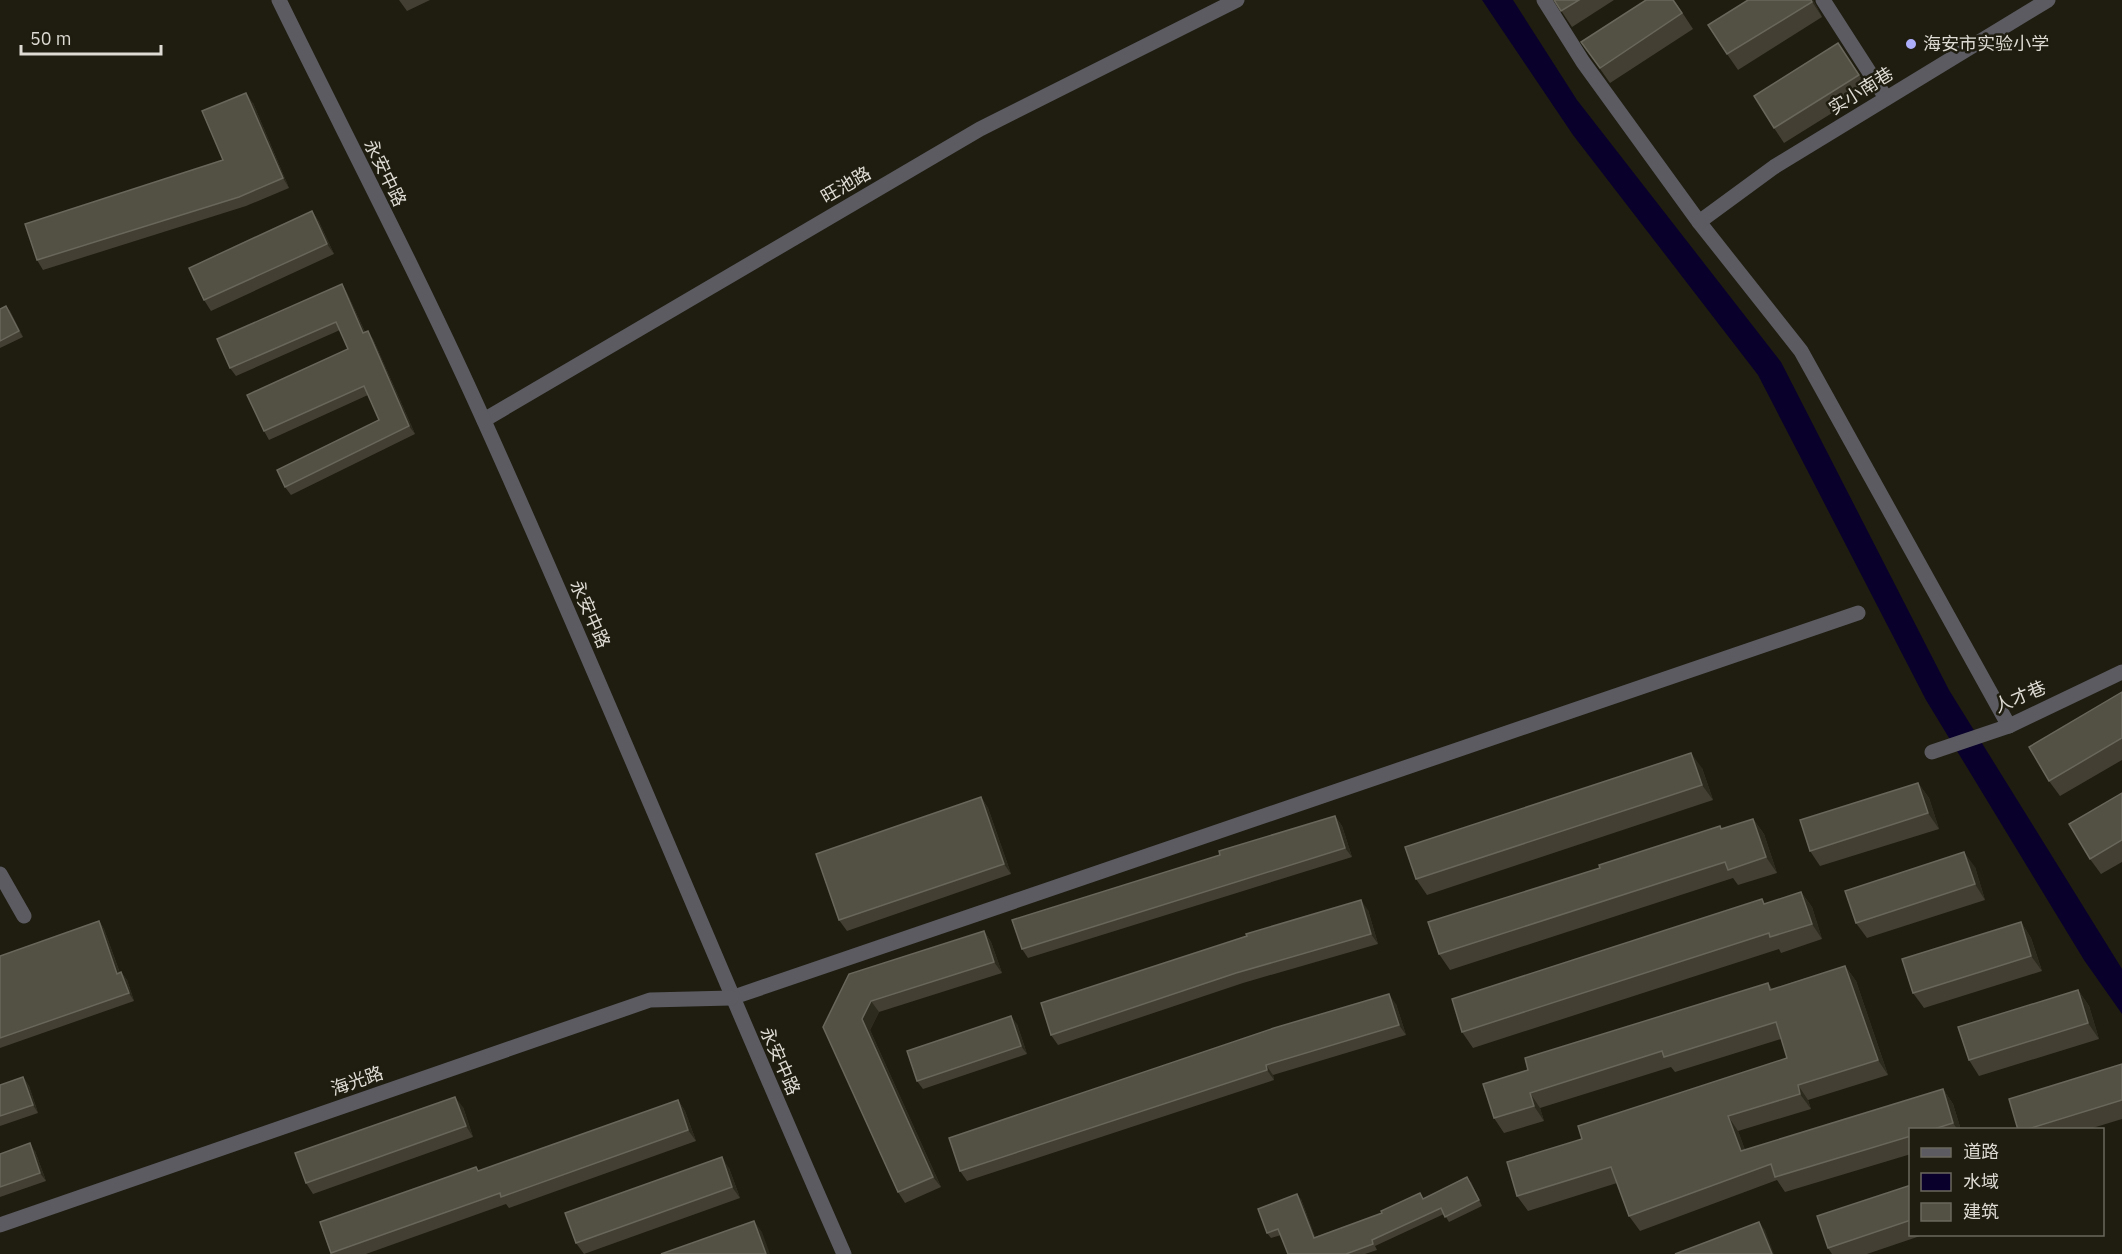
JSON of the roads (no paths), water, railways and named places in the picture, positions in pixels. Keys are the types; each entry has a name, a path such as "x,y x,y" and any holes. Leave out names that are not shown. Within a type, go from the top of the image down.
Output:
{"street":[{"name":"永安中路","path":"279,0 484,420 675,858 731,998 844,1254"},
{"name":"旺池路","path":"484,420 980,129 1237,0"},
{"path":"1544,0 1583,62 1699,222 1801,351 2003,727"},
{"path":"1823,0 1886,98"},
{"name":"实小南巷","path":"1699,222 1774,168 2048,0"},
{"name":"海光路","path":"0,1225 650,1000 731,998 1858,613"},
{"name":"人才巷","path":"1936,750 2003,727 2122,672"},
{"path":"0,874 24,916"}],"water":[{"path":"1482,0 1513,0 1577,100 1781,362 1949,690 2122,969 2122,1014 2084,960 1926,700 1758,375 1573,135"}],"place":[{"name":"海安市实验小学","path":"1911,44"}]}
